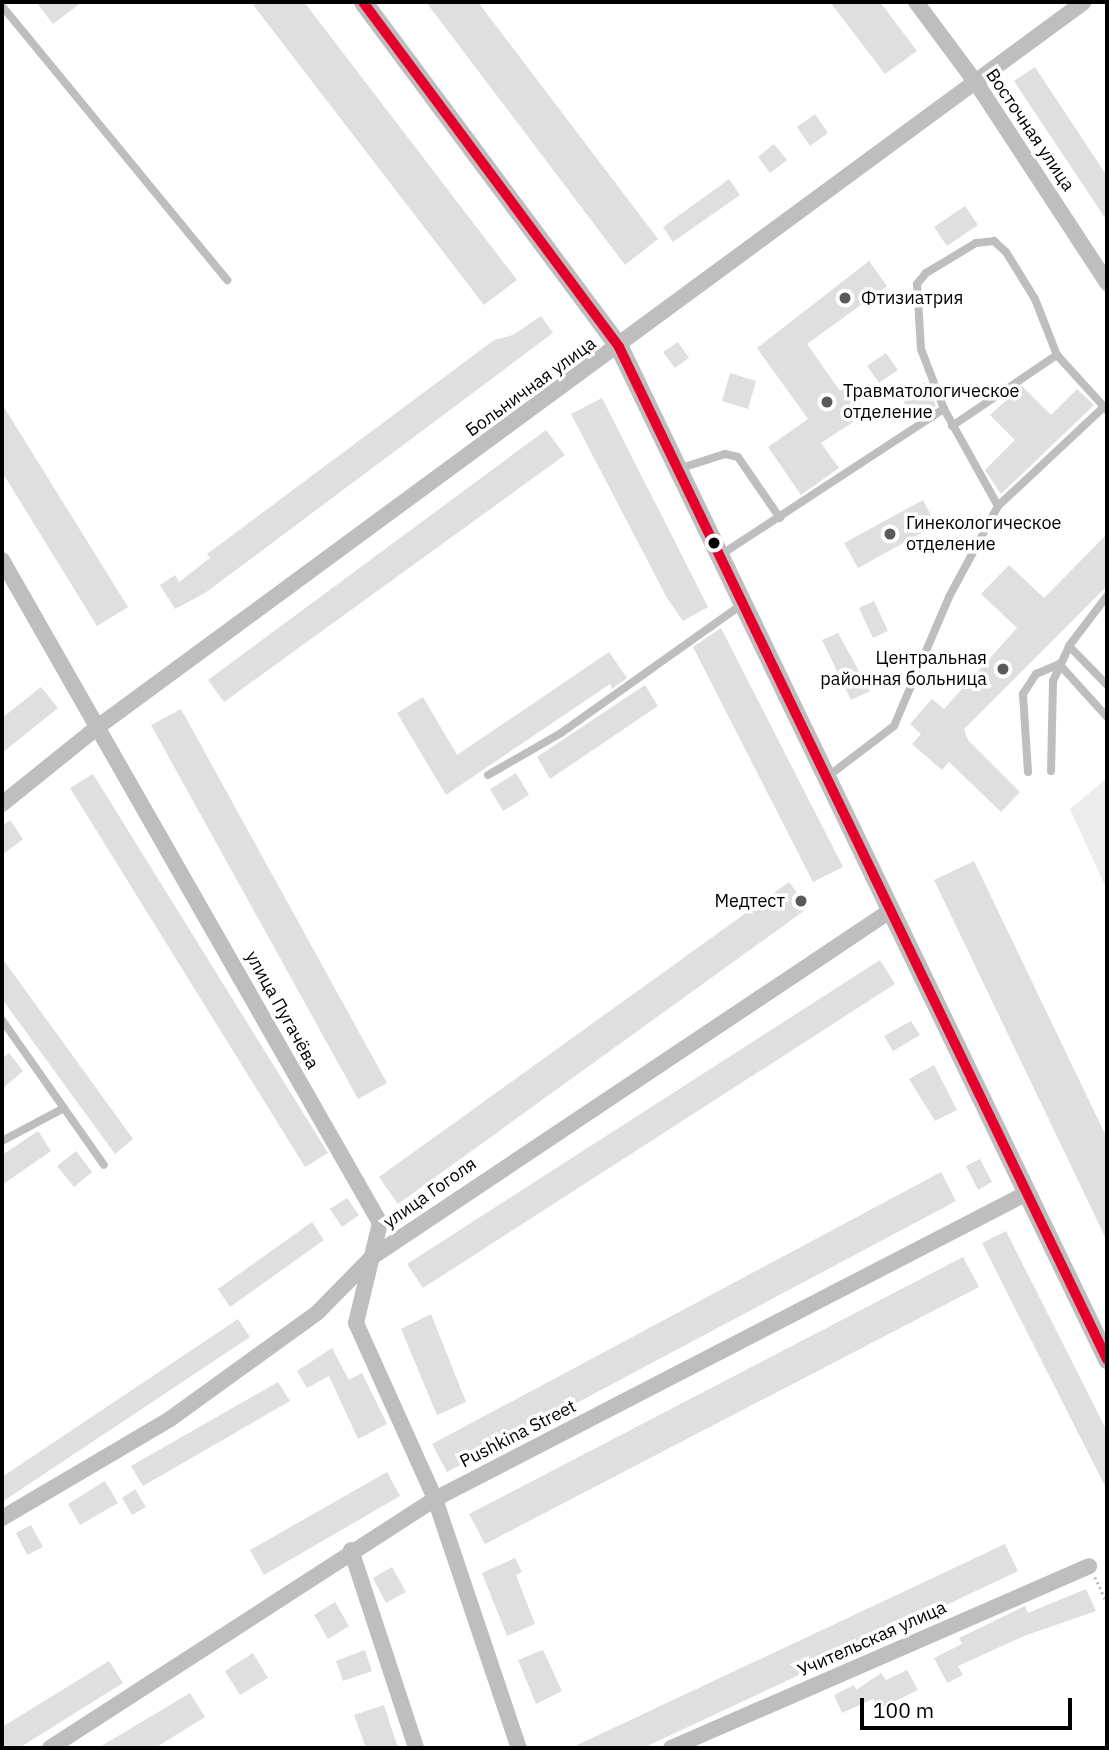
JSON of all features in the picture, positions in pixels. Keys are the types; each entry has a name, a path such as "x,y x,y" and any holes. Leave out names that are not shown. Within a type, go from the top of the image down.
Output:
{"street":[{"path":"363,2 619,347 1107,1359"},
{"name":"Восточная улица","path":"916,2 977,85 1107,283"},
{"name":"Больничная улица","path":"2,803 99,726 977,85 1084,2"},
{"name":"улица Пугачёва","path":"2,560 380,1223 356,1323 435,1499"},
{"name":"улица Гоголя","path":"2,1518 170,1419 317,1313 372,1257 890,911"},
{"name":"Pushkina Street","path":"50,1748 351,1550 435,1499 1027,1193"},
{"path":"435,1499 519,1748"},
{"path":"351,1550 416,1748"},
{"name":"Учительская улица","path":"671,1748 1089,1566"}],"lane":[{"path":"2,6 226,280"},
{"path":"826,777 894,726 949,597 998,506 1106,408 1057,355 1035,299 1006,251 994,241 976,243 926,273 917,284 921,349 952,426 998,506"},
{"path":"952,426 1057,355"},
{"path":"719,556 944,409"},
{"path":"678,469 725,454 738,457 780,518"},
{"path":"1051,771 1053,681 1069,646 1107,596"},
{"path":"488,775 561,733 742,604"},
{"path":"1069,646 1107,685"},
{"path":"1059,664 1107,717"},
{"path":"1028,772 1023,694 1029,678 1059,664"},
{"path":"2,1020 104,1165"},
{"path":"2,1141 64,1108"}],"path":[{"path":"1089,1566 1107,1603"}],"shaded area":[{"path":"1107,778 1107,890 1070,809"}],"building":[{"path":"36,2 82,2 53,24"},
{"path":"251,2 304,2 517,280 484,305"},
{"path":"426,2 478,2 658,239 625,265"},
{"path":"830,2 880,2 917,51 885,74"},
{"path":"1035,67 1107,176 1107,221 1014,81"},
{"path":"815,114 828,133 810,146 797,127"},
{"path":"774,144 787,160 770,173 758,157"},
{"path":"729,179 740,195 673,242 663,227"},
{"path":"965,206 978,225 947,246 934,227"},
{"name":"Травматологическое отделение","path":"869,261 887,286 807,344 840,391 847,386 867,413 821,443 839,468 801,495 768,447 808,419 757,348"},
{"path":"541,316 553,333 205,593 175,609 160,585 175,575 179,582 210,558 207,554 494,340 513,335"},
{"path":"678,342 689,358 675,368 663,352"},
{"path":"886,353 898,370 879,383 867,366"},
{"path":"730,373 756,381 748,409 722,401"},
{"path":"925,382 936,406 915,420 901,397"},
{"path":"1022,386 1051,415 1077,389 1094,405 1001,494 985,470 1015,440 990,415"},
{"path":"602,398 708,607 683,621 667,598 571,414"},
{"path":"2,404 128,607 97,626 2,472"},
{"path":"546,430 565,455 224,702 208,680"},
{"name":"Гинекологическое отделение","path":"923,500 936,525 858,568 844,543"},
{"name":"Центральная районная больница","path":"1107,534 1107,586 964,729 968,740 1020,792 1001,812 949,762 942,770 912,744 921,734 910,724 932,699 944,709 1017,628 981,594 1009,565 1044,598"},
{"path":"874,601 888,631 873,638 859,608"},
{"path":"721,628 843,867 813,882 693,647"},
{"path":"838,633 870,691 851,700 822,640"},
{"path":"609,652 627,678 612,689 610,684 446,795 397,713 423,697 457,755"},
{"path":"645,685 658,706 550,779 537,757"},
{"path":"41,687 58,708 2,753 2,718"},
{"path":"181,709 387,1083 358,1099 151,725"},
{"path":"516,773 529,795 503,811 490,789"},
{"path":"93,774 328,1153 305,1167 70,788"},
{"path":"10,820 23,839 2,855 2,826"},
{"path":"974,861 1107,1138 1107,1241 934,880"},
{"path":"789,882 808,908 398,1204 379,1177"},
{"path":"2,958 133,1139 115,1154 2,999"},
{"path":"880,960 895,984 423,1288 407,1264"},
{"path":"911,1021 920,1035 893,1051 884,1036"},
{"path":"9,1053 23,1071 2,1089 2,1059"},
{"path":"934,1065 957,1110 935,1121 909,1079"},
{"path":"38,1131 51,1151 2,1185 2,1155"},
{"path":"76,1151 92,1172 74,1187 57,1166"},
{"path":"980,1159 992,1182 978,1190 966,1166"},
{"path":"941,1172 956,1201 447,1472 432,1444"},
{"path":"347,1198 359,1215 342,1227 330,1209"},
{"path":"312,1222 324,1240 230,1307 218,1289"},
{"path":"1006,1231 1107,1431 1107,1490 982,1243"},
{"path":"963,1257 979,1287 485,1544 469,1514"},
{"path":"431,1314 466,1402 437,1415 401,1329"},
{"path":"238,1319 250,1337 2,1502 2,1477"},
{"path":"332,1348 349,1380 362,1373 387,1424 358,1439 329,1376 307,1388 297,1371"},
{"path":"278,1382 290,1401 143,1486 131,1466"},
{"path":"387,1472 400,1496 264,1575 250,1550"},
{"path":"105,1481 118,1503 80,1525 68,1504"},
{"path":"135,1489 146,1507 132,1515 122,1498"},
{"path":"31,1525 43,1547 27,1555 16,1533"},
{"path":"1005,1544 1018,1571 782,1683 643,1748 571,1748"},
{"path":"515,1558 522,1572 516,1575 535,1624 507,1636 482,1573"},
{"path":"392,1567 406,1592 386,1603 373,1578"},
{"path":"1086,1589 1096,1611 1024,1636 958,1666 963,1675 947,1683 934,1658 962,1644 959,1638 1025,1606 1028,1613"},
{"path":"335,1602 349,1626 328,1639 314,1615"},
{"path":"365,1650 372,1671 343,1681 336,1661"},
{"path":"543,1650 562,1691 536,1704 518,1660"},
{"path":"253,1653 268,1678 240,1695 225,1671"},
{"path":"109,1661 123,1683 19,1748 2,1748 2,1727"},
{"path":"907,1670 918,1690 879,1709 873,1699 842,1713 834,1695 854,1685 856,1690 881,1673 886,1680"},
{"path":"190,1693 205,1717 155,1748 98,1748"},
{"path":"384,1705 398,1748 366,1748 354,1715"}],"transit line":[{"path":"363,2 619,347 1107,1359"}],"place":[{"name":"Фтизиатрия","path":"845,298"},
{"name":"Травматологическое отделение","path":"827,402"},
{"name":"Гинекологическое отделение","path":"890,534"},
{"name":"Центральная районная больница","path":"1003,669"},
{"name":"Медтест","path":"801,901"}]}
